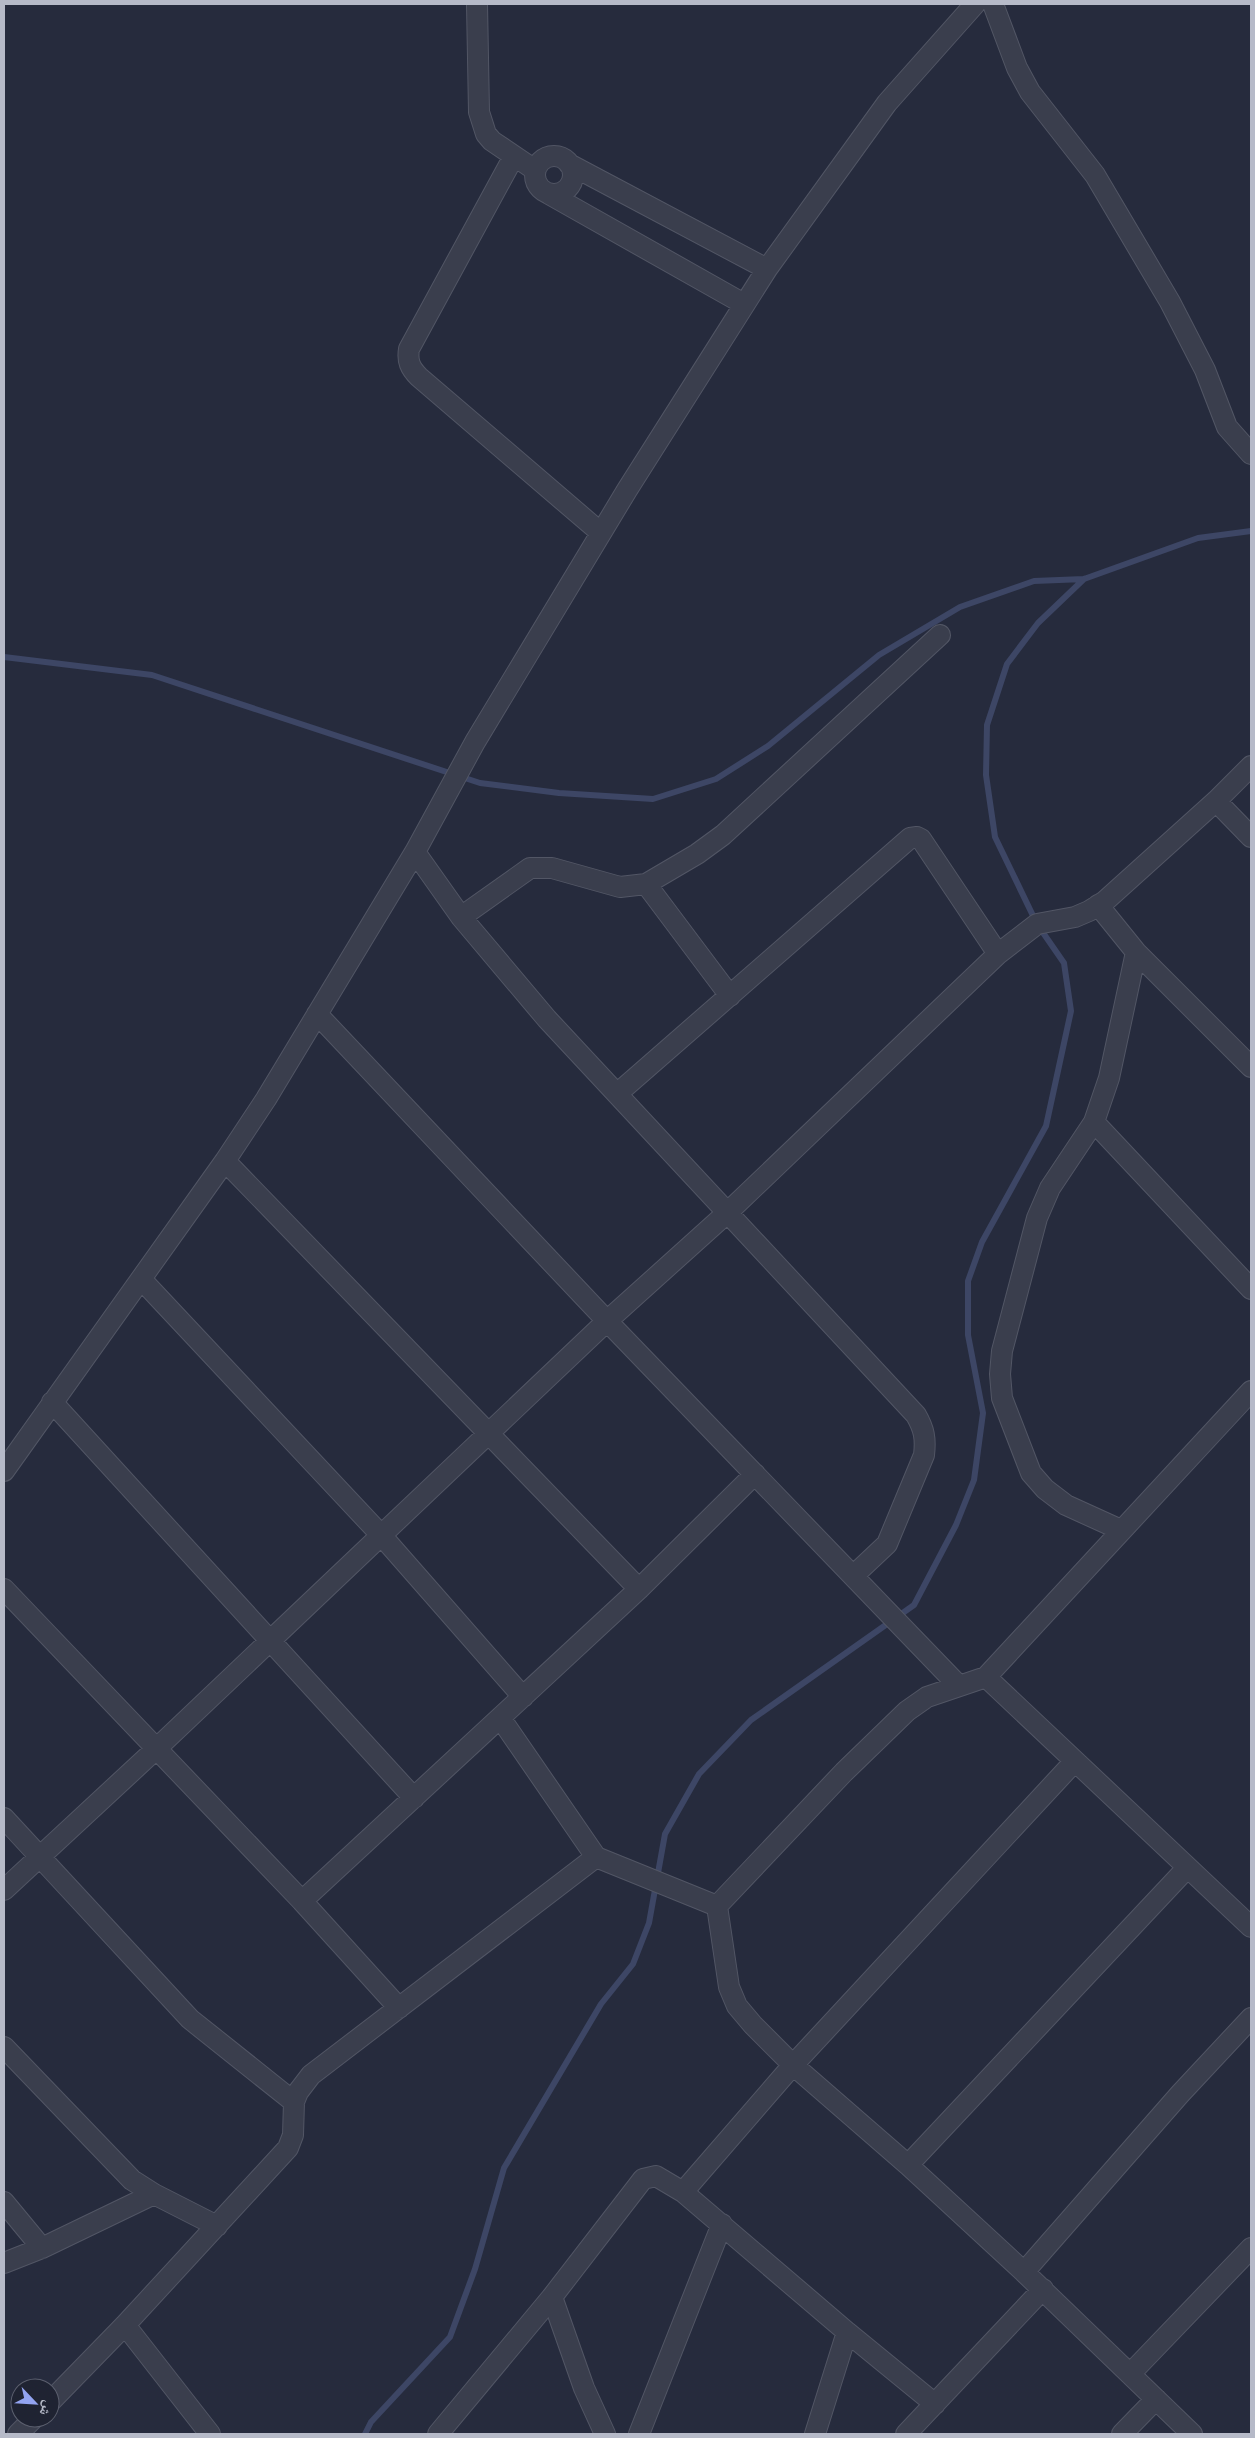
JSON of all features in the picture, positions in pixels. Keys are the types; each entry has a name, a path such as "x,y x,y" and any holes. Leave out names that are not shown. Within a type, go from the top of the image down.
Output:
{"street":[{"path":"477,4 479,112 486,134 492,141 535,170"},
{"path":"4,1471 225,1161 415,852 475,742 601,533 766,269 887,103 975,4"},
{"path":"993,4 1017,68 1030,92 1095,175 1170,302 1205,370 1227,427 1251,454"},
{"path":"514,156 409,348 408,360 412,370 419,377 601,533"},
{"path":"744,304 549,194 537,184 535,170 544,159 550,156 557,156 766,269"},
{"path":"549,194 556,194 569,186 572,179 569,164"},
{"path":"461,918 530,868 552,868 620,887 646,884 697,854 723,834 940,635"},
{"path":"4,1890 156,1749 607,1322 728,1213 998,954 1037,924 1076,916 1098,905 1150,862 1251,766"},
{"path":"1216,801 1251,837"},
{"path":"618,1094 914,837 921,839 998,954"},
{"path":"415,852 461,918 547,1020 916,1415 923,1427 926,1439 924,1454 892,1535 880,1551 853,1576"},
{"path":"646,884 730,996"},
{"path":"1098,905 1136,952 1251,1067"},
{"path":"1121,1530 1066,1505 1045,1489 1032,1473 1002,1398 1000,1374 1002,1351 1037,1218 1050,1188 1094,1122 1109,1078 1136,952"},
{"path":"317,1014 607,1322 958,1685"},
{"path":"1094,1122 1251,1289"},
{"path":"225,1161 639,1589"},
{"path":"142,1279 381,1535 523,1697"},
{"path":"717,1906 844,1772 907,1711 927,1697 986,1676 1251,1391"},
{"path":"52,1402 414,1798"},
{"path":"302,1901 501,1719 639,1589 755,1474"},
{"path":"4,1589 302,1901 399,2008"},
{"path":"986,1676 1251,1927"},
{"path":"501,1719 596,1856 717,1906"},
{"path":"683,2192 793,2065 1074,1761"},
{"path":"4,1818 190,2019 294,2102"},
{"path":"60,2392 125,2325 288,2148 293,2136 294,2102 301,2087 311,2075 596,1856"},
{"path":"908,2165 1187,1868"},
{"path":"717,1906 729,1987 737,2006 753,2025 793,2065 908,2165 1024,2272 1192,2434"},
{"path":"1024,2272 1180,2094 1251,2018"},
{"path":"4,2047 132,2180 154,2194 217,2226"},
{"path":"438,2434 552,2298 643,2179 656,2176 683,2192 847,2332 935,2404"},
{"path":"4,2263 42,2248 154,2194"},
{"path":"4,2202 42,2248"},
{"path":"640,2434 722,2224"},
{"path":"1130,2374 1251,2248"},
{"path":"906,2434 1042,2289"},
{"path":"552,2298 584,2388 605,2434"},
{"path":"125,2325 210,2434"},
{"path":"815,2434 847,2332"},
{"path":"1122,2434 1156,2399"}],"waterway":[{"path":"4,657 152,675 480,783 559,793 653,799 716,779 768,746 879,655 960,607 1034,581 1084,579 1198,538 1251,531"},
{"path":"365,2434 371,2422 450,2337 475,2269 504,2168 601,2004 633,1964 649,1923 665,1834 699,1774 751,1720 914,1605 956,1525 974,1480 983,1413 968,1335 968,1281 982,1242 1046,1126 1071,1011 1064,963 1037,924 995,837 986,775 987,725 1007,664 1038,623 1084,579"}]}
